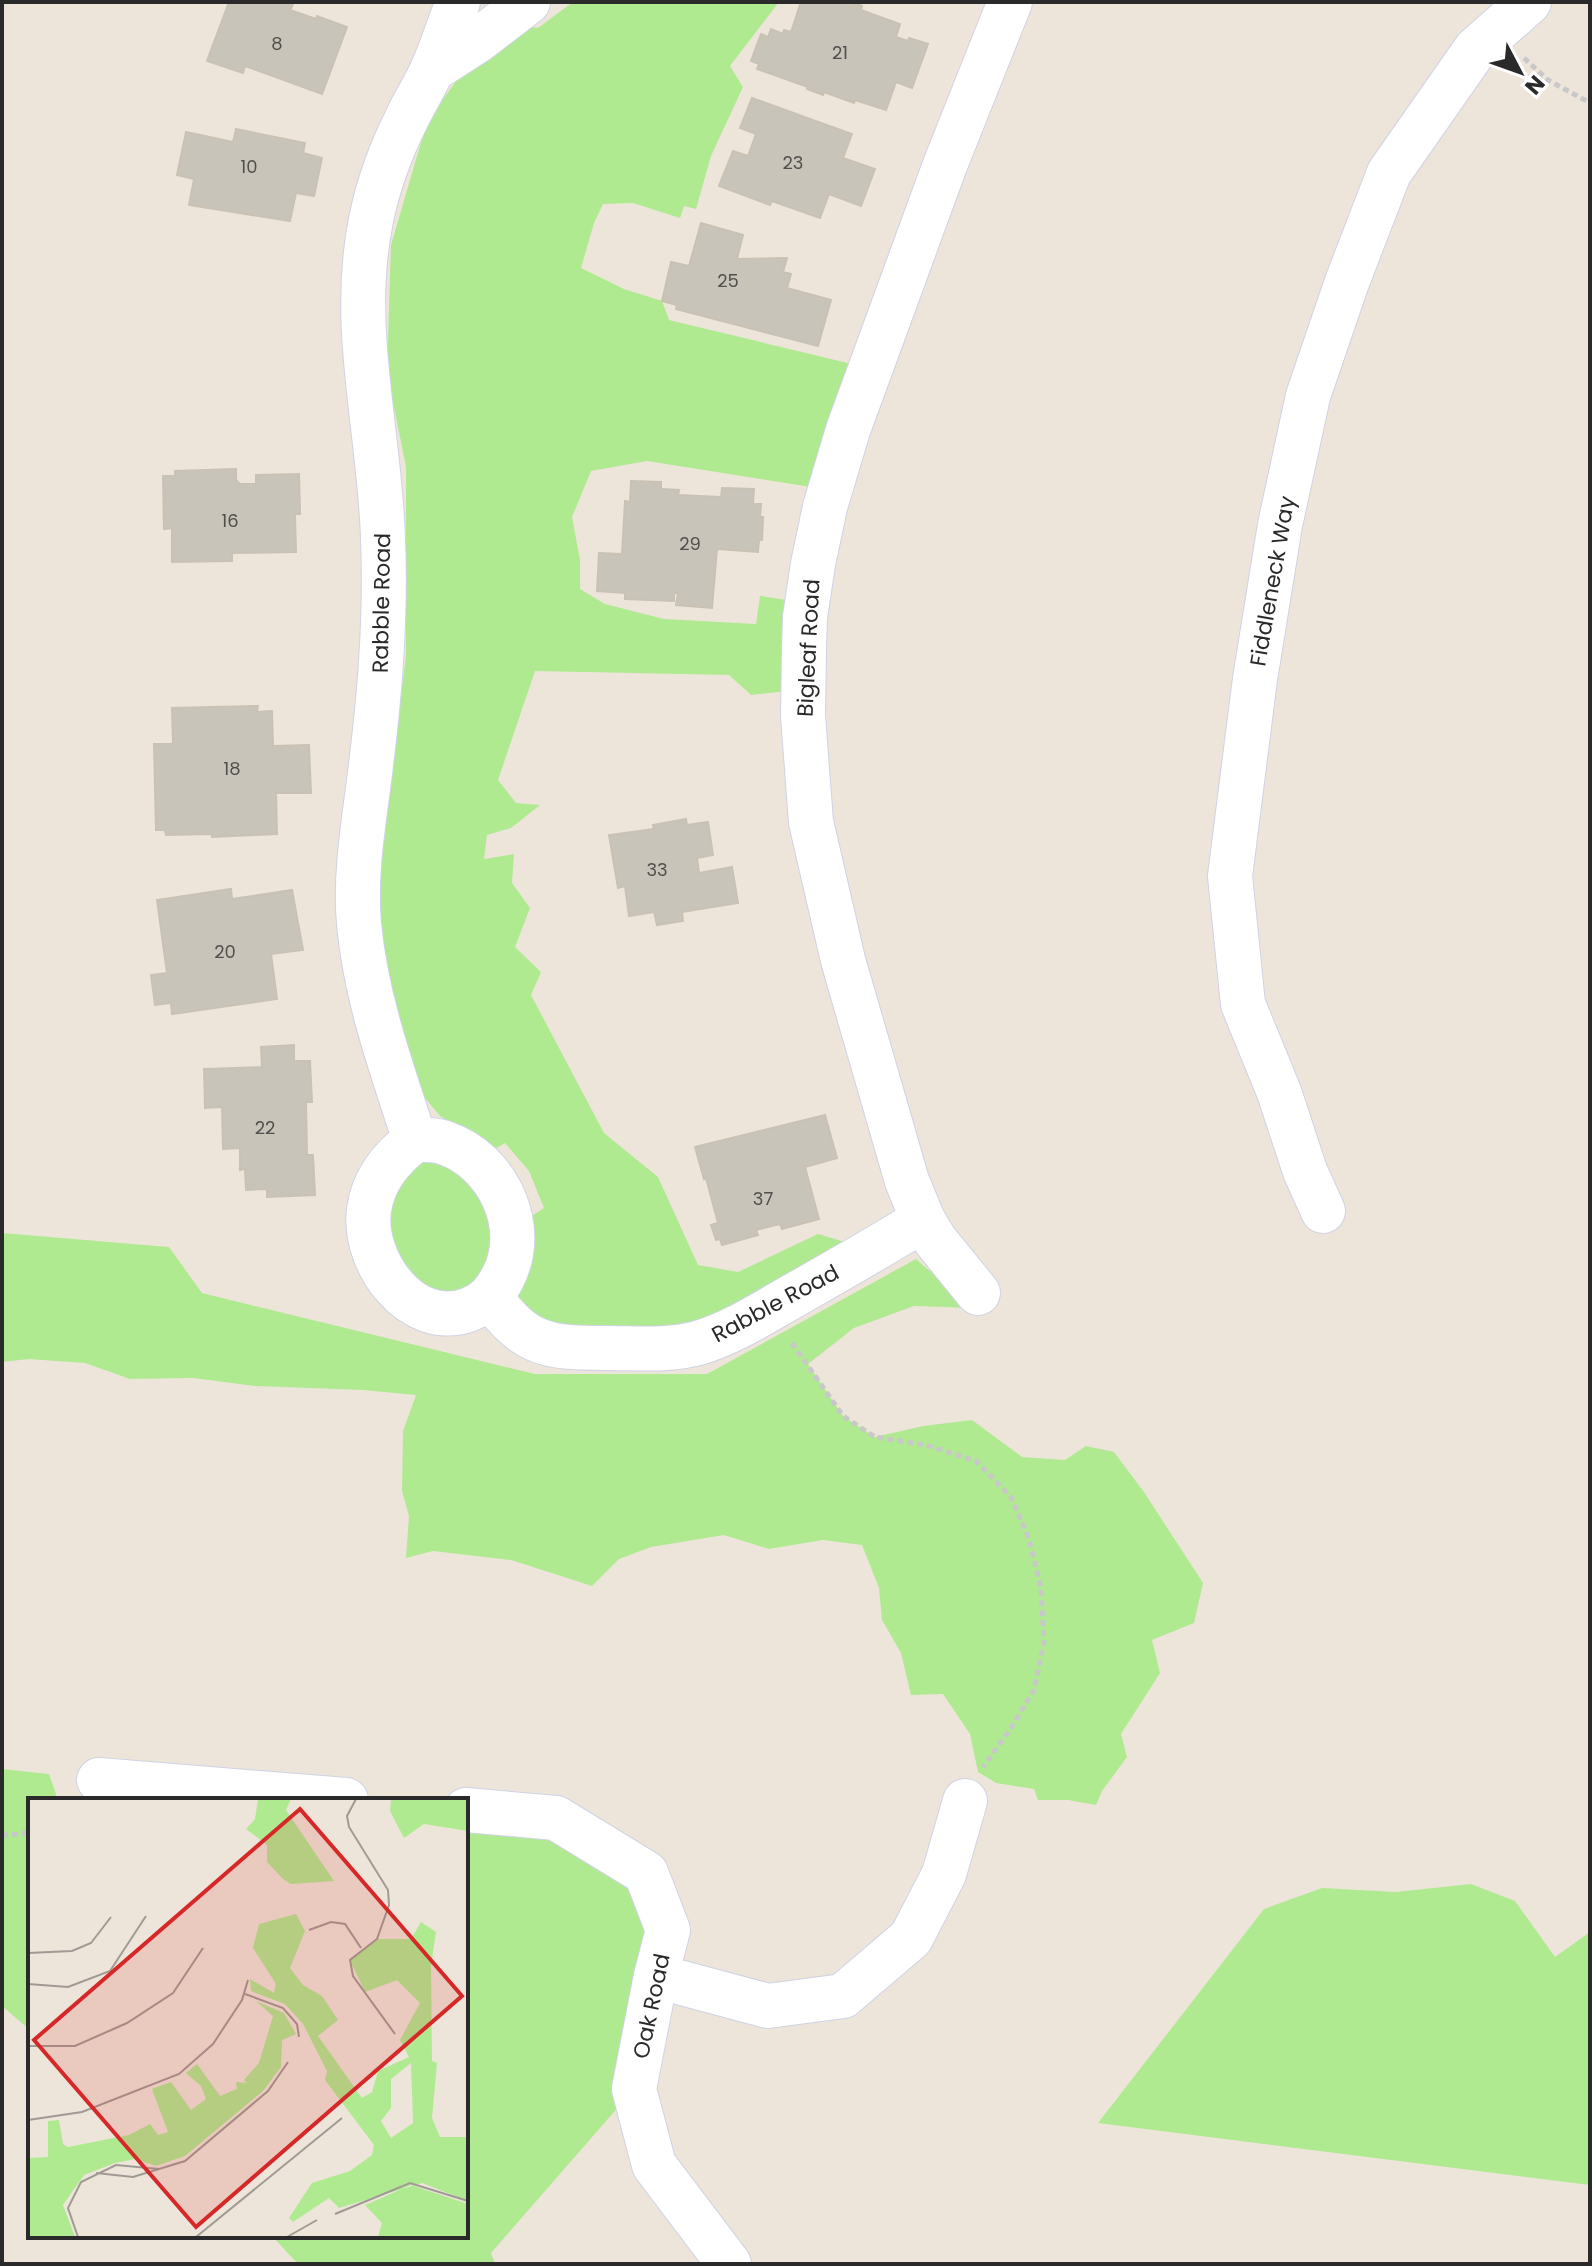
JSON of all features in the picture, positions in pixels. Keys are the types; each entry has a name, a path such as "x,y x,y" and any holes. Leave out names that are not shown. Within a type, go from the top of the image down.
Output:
{"street":[{"name":"Rabble Road","path":"415,1140 366,977 359,922 359,865 385,617 380,488 363,337 364,276 370,223 377,195 400,132 432,70 458,2"},
{"name":"Rabble Road","path":"432,70 528,2"},
{"name":"Bigleaf Road","path":"978,1293 935,1240 907,1181 843,960 810,811 803,716 805,617 825,507 848,430 945,165 1010,2"},
{"name":"Fiddleneck Way","path":"1323,1211 1243,1004 1230,876 1255,679 1280,525 1308,396 1389,173 1475,50 1529,2"},
{"path":"415,1140 443,1142 466,1153 485,1168 504,1196 512,1229 511,1257 490,1297 460,1312 431,1311 418,1306 397,1290 377,1259 368,1226 370,1201 380,1177 393,1158 415,1140"},
{"name":"Rabble Road","path":"490,1297 524,1334 543,1342 577,1348 675,1347 696,1343 731,1329 879,1248 923,1220"},
{"path":"99,1780 321,1798"},
{"path":"656,1976 768,2006 843,1996 911,1938 944,1874 965,1801"},
{"name":"Oak Road","path":"468,1810 556,1818 646,1873 668,1930 634,2089 654,2165 729,2264"}],"path":[{"path":"1497,31 1548,80 1590,103"},
{"path":"766,1311 843,1416 875,1437 926,1445 976,1461 1011,1497 1029,1539 1041,1588 1044,1642 1034,1690 1009,1731 978,1772 965,1801"},
{"path":"2,1835 23,1834 28,1830"}],"green space":[{"path":"573,2 779,2 730,66 743,87 711,156 696,209 684,206 680,218 633,203 603,204 581,268 624,289 662,301 669,320 856,365 811,487 647,461 591,471 572,517 580,560 580,589 605,604 664,619 756,624 760,596 793,601 787,691 751,695 729,675 535,671 498,780 516,803 540,805 511,828 487,835 484,859 514,854 512,883 530,908 515,947 541,972 531,995 604,1133 658,1177 698,1265 738,1272 818,1234 845,1242 750,1300 670,1330 543,1326 513,1297 532,1246 533,1215 544,1208 529,1171 505,1143 495,1149 440,1116 416,1087 391,997 377,901 406,655 406,467 387,372 391,245 427,122 466,67 524,26 538,28"},
{"path":"413,1162 453,1163 482,1187 499,1233 491,1275 464,1298 428,1291 396,1262 385,1228 389,1200"},
{"path":"2,1233 169,1247 202,1293 535,1374 707,1374 916,1259 973,1308 914,1306 854,1328 808,1364 843,1416 875,1437 923,1426 972,1420 1022,1457 1065,1460 1086,1446 1114,1452 1203,1583 1194,1623 1152,1640 1160,1673 1121,1734 1127,1757 1102,1791 1096,1805 1068,1800 1038,1800 1034,1789 996,1783 978,1772 970,1734 943,1694 911,1695 901,1653 882,1620 879,1588 862,1545 823,1540 769,1549 724,1535 651,1547 619,1559 592,1586 511,1560 433,1551 406,1558 409,1516 402,1491 403,1431 416,1395 255,1386 193,1378 130,1379 85,1363 29,1359 2,1362"},
{"path":"2,1769 49,1774 57,1798 28,1798 28,2028 2,2006"},
{"path":"468,1811 646,1873 668,1930 634,2089 491,2253 495,2264 298,2264 274,2238 468,2238"},
{"path":"1471,1884 1515,1901 1555,1957 1590,1932 1590,2185 1098,2123 1264,1909 1322,1888 1396,1892"}],"building":[{"path":"229,2 294,2 290,10 347,27 322,94 245,66 243,73 207,61"},
{"path":"801,2 838,2 850,6 851,2 862,6 861,10 900,24 896,37 928,44 912,88 896,82 886,110 824,92 823,95 757,69 759,64 751,61 761,34 768,37 771,29 783,34 784,30 791,32"},
{"path":"752,98 852,134 843,158 875,169 861,206 829,194 820,218 772,201 770,205 719,186 733,151 748,156 756,134 740,128"},
{"path":"236,129 305,143 303,153 322,158 314,196 296,193 290,221 189,205 194,179 177,175 186,132 233,142"},
{"path":"701,223 743,235 737,259 787,258 783,272 791,274 787,288 831,300 818,346 676,309 677,305 662,301 671,262 689,266"},
{"path":"236,469 236,480 240,484 256,484 256,475 299,474 300,514 295,514 296,552 232,553 232,561 172,562 172,528 164,529 163,476 175,476 175,471"},
{"path":"631,481 661,482 661,489 679,490 678,495 721,497 722,488 754,489 753,504 761,504 760,517 763,517 758,552 717,549 712,608 676,605 678,593 674,593 674,601 625,599 625,593 597,591 599,553 622,554 625,501 630,502"},
{"path":"258,706 257,712 272,711 273,746 309,745 311,793 276,793 277,834 212,837 212,834 166,835 165,830 156,830 154,744 173,744 172,708"},
{"path":"686,819 687,825 708,822 713,855 697,858 699,873 732,867 738,903 682,912 683,921 657,925 654,912 629,916 625,886 618,888 609,835 654,829 653,825"},
{"path":"231,889 232,899 292,890 303,950 271,954 277,999 172,1014 171,1003 155,1005 151,975 167,973 157,900"},
{"path":"294,1045 294,1061 310,1061 312,1102 306,1102 307,1155 313,1155 315,1195 267,1197 267,1189 246,1190 245,1169 240,1170 240,1148 223,1149 222,1107 205,1108 204,1069 262,1067 261,1047"},
{"path":"825,1115 837,1158 805,1167 819,1219 782,1229 780,1224 756,1230 758,1235 722,1245 720,1239 716,1240 711,1225 718,1223 695,1147"}]}
